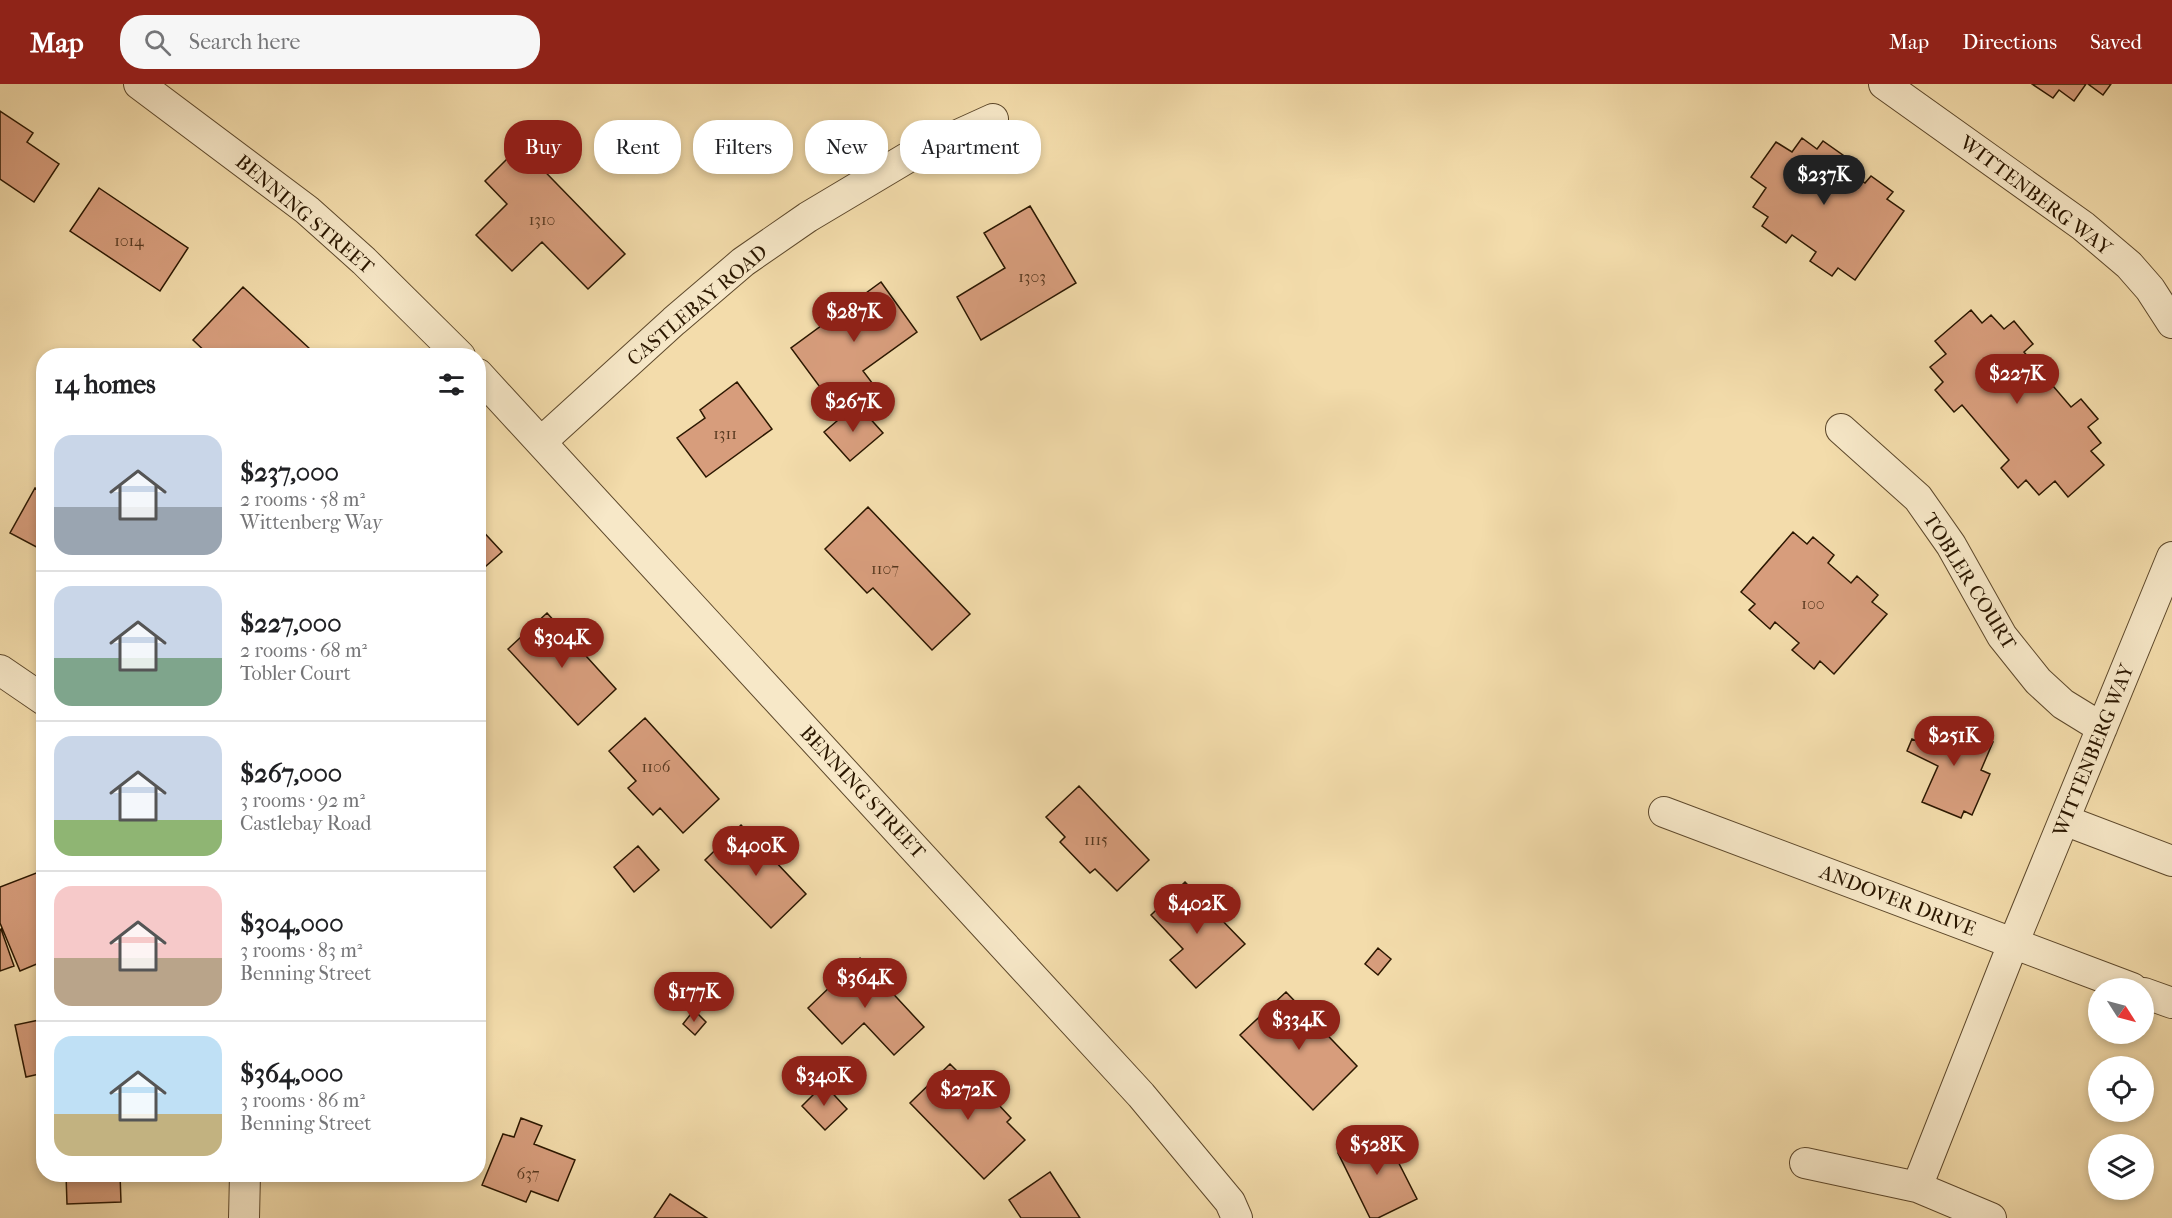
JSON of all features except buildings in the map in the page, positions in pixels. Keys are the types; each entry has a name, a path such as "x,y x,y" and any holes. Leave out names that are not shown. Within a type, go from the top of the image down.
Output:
{"street":[{"name":"BENNING STREET","path":"139,84 307,210 364,261 452,348"},
{"name":"WITTENBERG WAY","path":"1884,84 2083,226 2129,265 2150,288 2172,323"},
{"name":"CASTLEBAY ROAD","path":"541,442 674,321 743,262 808,217 907,158 993,119"},
{"name":"BENNING STREET","path":"486,383 1141,1095 1230,1202 1237,1218"},
{"name":"TOBLER COURT","path":"1841,429 1918,498 1951,545 2002,636 2038,681 2063,704 2102,728"},
{"name":"WITTENBERG WAY","path":"1917,1187 2013,944 2172,556"},
{"path":"0,670 36,695"},
{"name":"ANDOVER DRIVE","path":"1664,812 2105,978"},
{"path":"2064,820 2172,861"},
{"path":"2154,997 2172,1003"},
{"path":"1804,1163 1917,1187 1991,1218"},
{"path":"244,1218 245,1182"}]}
